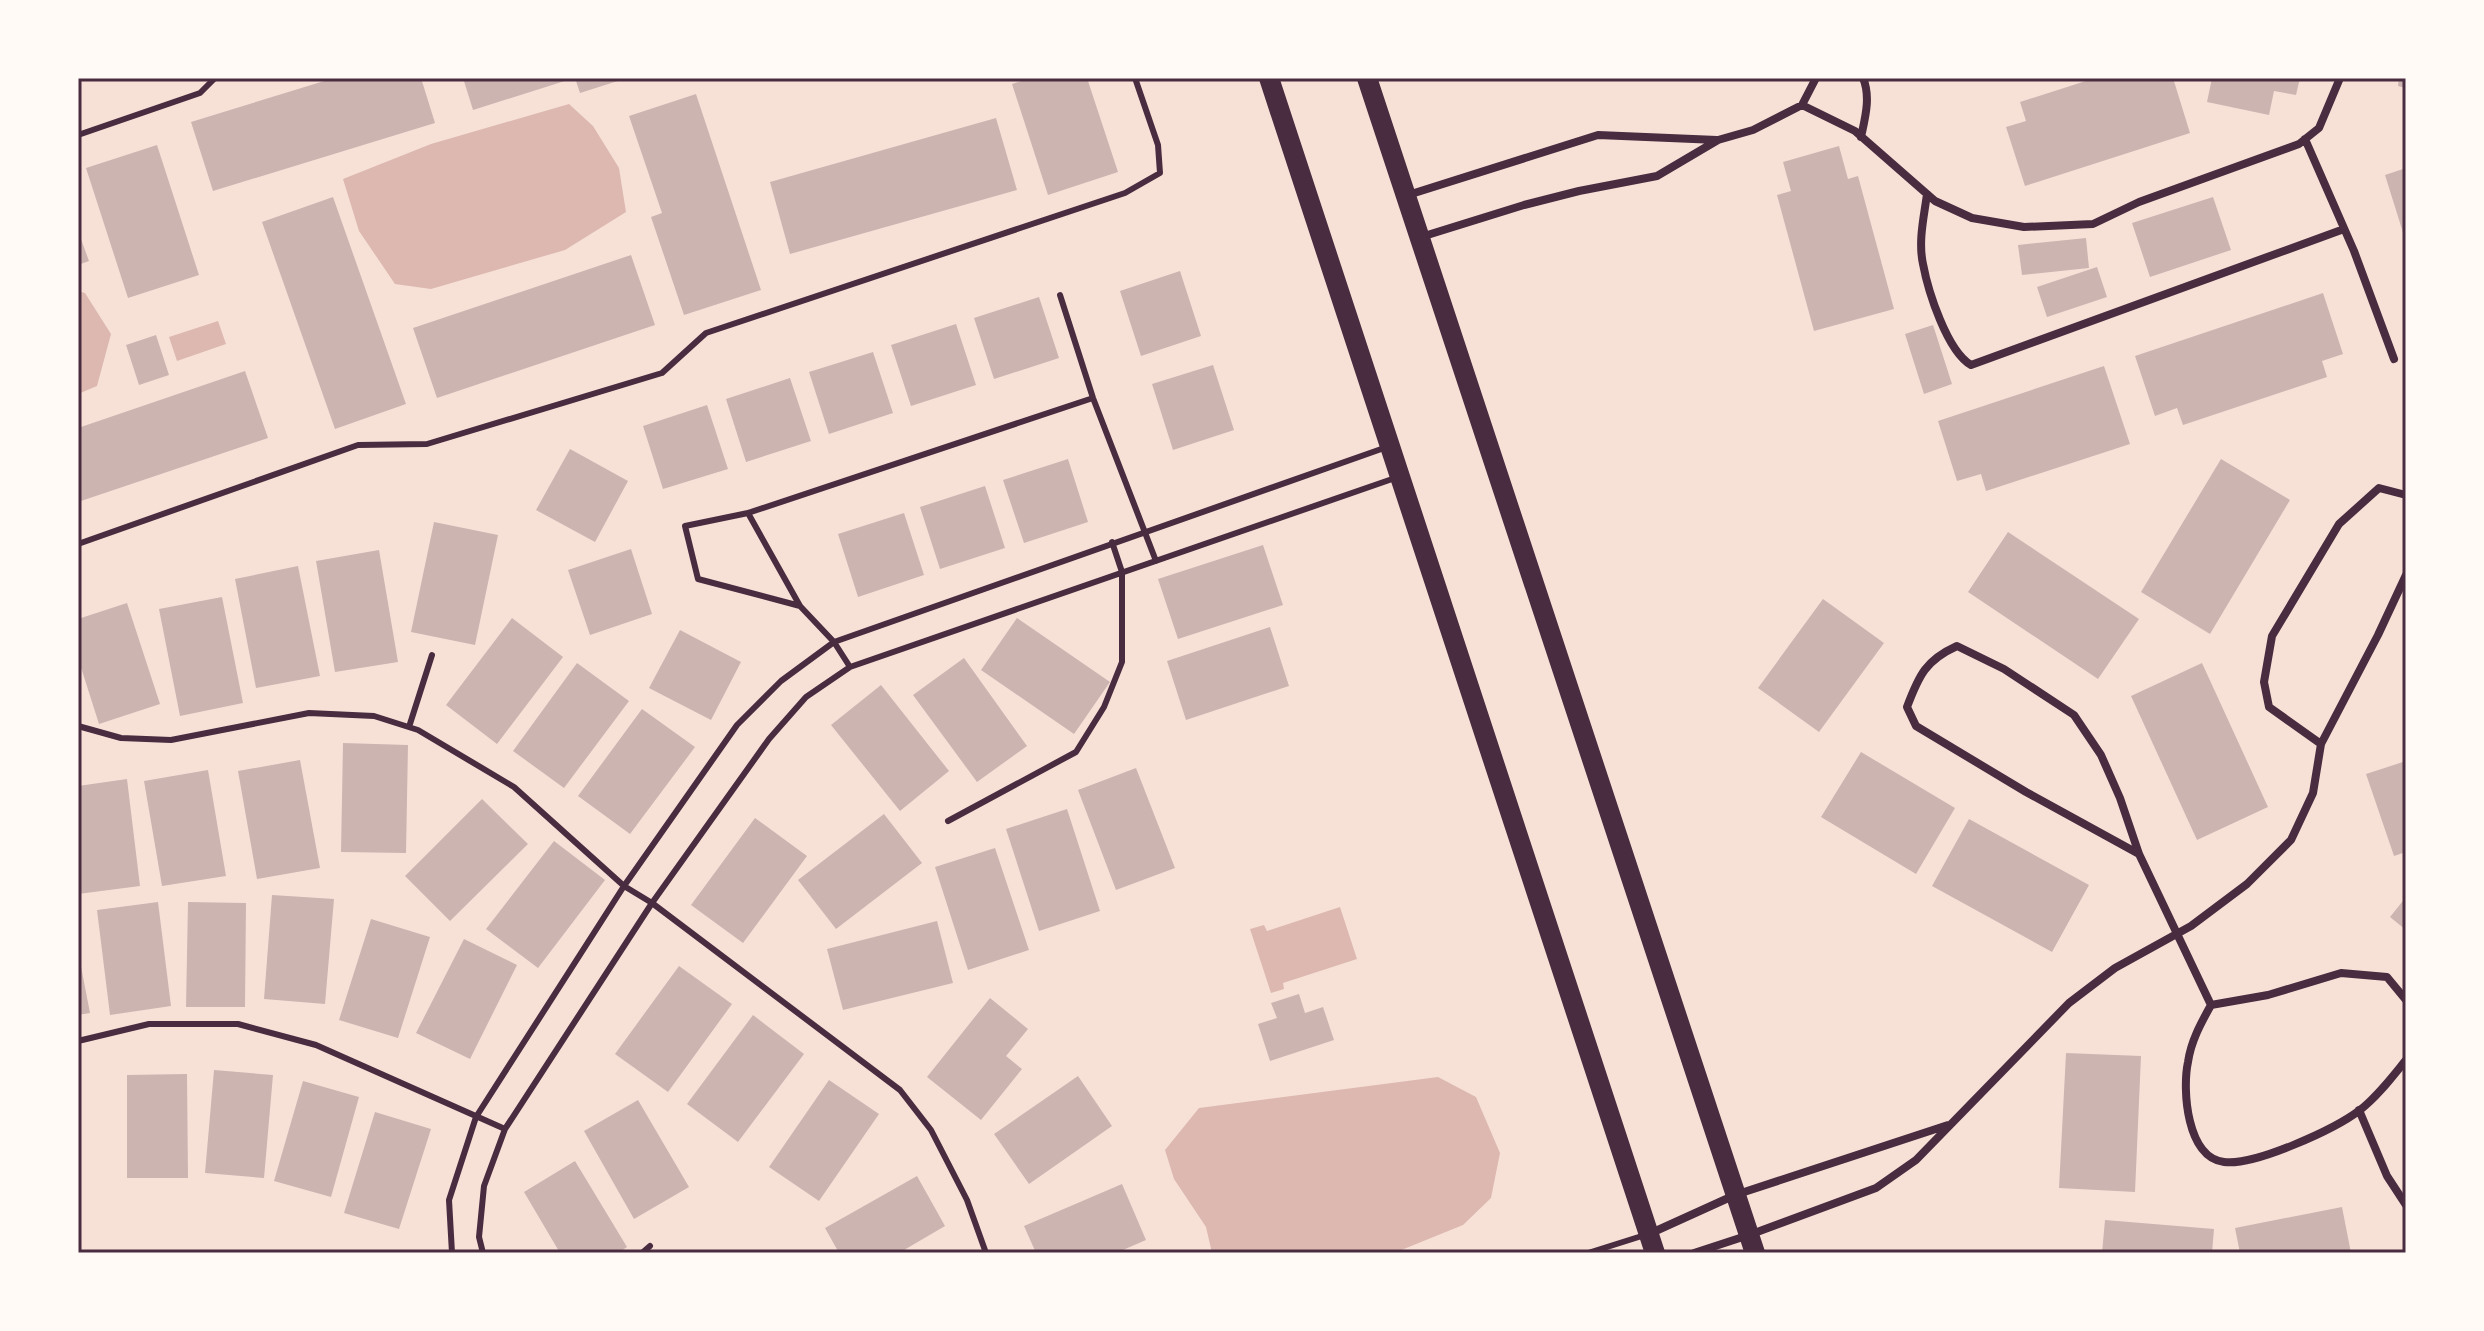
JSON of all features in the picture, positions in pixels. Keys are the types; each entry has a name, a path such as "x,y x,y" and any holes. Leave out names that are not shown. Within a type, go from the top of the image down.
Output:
{"main road":[{"path":"1269,78 1651,1244"},
{"path":"1367,78 1752,1244"}],"street":[{"path":"1420,237 1579,191 1657,176 1718,140 1753,130 1802,105 1816,78"},
{"path":"1861,137 1867,108 1867,87 1863,78"},
{"path":"1802,105 1855,131 1935,201 1972,218 2024,227 2093,224 2139,202 2299,144 2319,128 2340,78"},
{"path":"1406,195 1598,135 1718,140"},
{"path":"2305,139 2344,229 2394,359"},
{"path":"1927,194 1921,242 1923,264 1954,349 1971,365 2344,229"},
{"path":"2321,744 2269,707 2264,682 2272,636 2339,524 2379,488 2406,495"},
{"path":"1694,1253 1752,1244 1876,1188 1916,1160 2069,1003 2115,968 2176,935 2247,884 2291,840 2313,793 2321,744 2406,575"},
{"path":"2139,854 2026,792 1916,726 1907,707 1917,681 1935,656 1957,646 2004,669 2074,715 2101,755 2139,854 2211,1005"},
{"path":"2211,1005 2268,995 2341,973 2387,977 2406,1000"},
{"path":"2211,1005 2195,1034 2187,1063 2186,1105 2195,1137 2205,1154 2221,1163 2240,1162 2299,1143 2359,1110 2406,1060"},
{"path":"2359,1110 2387,1176 2406,1205"},
{"path":"1651,1244 1735,1195 1951,1124"}],"lane":[{"path":"78,135 200,93 215,78"},
{"path":"78,544 358,445 427,444 662,373 706,333 1125,193 1160,173 1158,145 1135,78"},
{"path":"1060,295 1093,398 1156,561"},
{"path":"800,606 698,579 685,526 748,513 1093,398"},
{"path":"452,1253 449,1200 476,1117 624,886 737,725 781,681 834,642 1390,446"},
{"path":"483,1253 479,1237 484,1186 505,1129 652,903 769,739 806,697 850,667 1400,476"},
{"path":"748,513 800,606 834,642 850,667"},
{"path":"948,821 1076,752 1104,707 1122,662 1122,572 1112,542"},
{"path":"409,727 432,655"},
{"path":"78,726 121,738 171,740 309,713 374,716 409,727 514,787 624,886 652,903 900,1090 931,1130 960,1186 986,1253"},
{"path":"78,1041 149,1024 238,1024 316,1045 505,1129"},
{"path":"1588,1253 1651,1244"},
{"path":"642,1253 650,1246"}],"shaded area":[{"path":"569,104 593,126 619,168 626,212 565,250 431,289 395,284 359,231 343,179 431,144"},
{"path":"78,291 85,293 111,334 97,386 78,394"},
{"path":"218,321 226,344 177,361 169,337"},
{"path":"1340,907 1357,959 1283,983 1284,989 1271,993 1250,929 1264,925 1267,931"},
{"path":"1438,1077 1476,1097 1500,1153 1491,1198 1463,1225 1394,1253 1212,1253 1206,1227 1174,1179 1165,1150 1199,1108"}],"building":[{"path":"334,78 421,78 435,123 213,191 191,122"},
{"path":"463,78 571,78 571,79 473,110"},
{"path":"575,78 624,78 624,79 580,93"},
{"path":"1031,78 1087,78 1118,172 1048,195 1012,84"},
{"path":"2095,78 2173,78 2190,133 2025,186 2006,127 2026,121 2020,102"},
{"path":"2212,78 2300,78 2296,95 2274,91 2269,115 2207,102"},
{"path":"2399,78 2406,78 2406,88 2398,86"},
{"path":"696,94 761,290 684,315 651,217 662,213 629,116"},
{"path":"996,118 1017,190 790,254 770,182"},
{"path":"157,145 199,275 128,298 86,168"},
{"path":"1839,146 1848,179 1858,176 1894,309 1814,331 1777,195 1791,191 1783,162"},
{"path":"2406,168 2406,239 2405,239 2385,175"},
{"path":"333,197 406,404 335,429 262,222"},
{"path":"2213,197 2231,250 2150,277 2132,223"},
{"path":"78,231 89,261 78,265"},
{"path":"2086,238 2089,268 2022,275 2018,245"},
{"path":"631,255 655,325 437,398 413,328"},
{"path":"2097,267 2107,297 2047,317 2037,287"},
{"path":"1180,271 1201,336 1141,356 1120,291"},
{"path":"2323,293 2343,354 2322,361 2327,377 2183,425 2177,408 2155,416 2135,356"},
{"path":"1039,297 1059,358 994,379 974,318"},
{"path":"956,324 976,385 911,406 891,345"},
{"path":"1933,325 1952,384 1924,394 1905,334"},
{"path":"156,335 169,375 139,385 126,345"},
{"path":"873,352 893,413 829,434 809,372"},
{"path":"1213,365 1234,430 1173,450 1152,384"},
{"path":"2104,366 2130,444 1986,491 1981,474 1957,481 1938,421"},
{"path":"245,371 268,438 78,502 78,428"},
{"path":"790,378 811,441 746,462 726,399"},
{"path":"707,405 728,469 663,489 643,426"},
{"path":"570,449 628,481 595,542 536,510"},
{"path":"1068,459 1088,522 1024,543 1003,480"},
{"path":"2221,459 2290,500 2210,634 2141,592"},
{"path":"985,486 1005,548 940,569 920,507"},
{"path":"904,513 924,575 858,597 838,534"},
{"path":"434,522 498,535 475,645 411,632"},
{"path":"2008,532 2139,619 2098,679 1968,592"},
{"path":"1263,545 1283,605 1178,639 1158,579"},
{"path":"631,549 652,614 590,635 568,570"},
{"path":"379,550 398,662 335,672 316,561"},
{"path":"298,566 320,676 256,688 235,579"},
{"path":"222,597 243,703 180,716 159,609"},
{"path":"1823,599 1884,643 1819,732 1758,688"},
{"path":"127,603 160,704 99,724 78,658 78,619"},
{"path":"512,618 563,657 497,744 446,705"},
{"path":"1017,618 1110,682 1074,734 981,670"},
{"path":"1270,627 1289,686 1186,720 1167,661"},
{"path":"680,630 741,662 711,720 649,688"},
{"path":"964,658 1027,746 977,782 913,695"},
{"path":"577,663 629,701 564,788 513,751"},
{"path":"2202,663 2268,807 2197,840 2131,696"},
{"path":"881,685 949,771 900,811 831,725"},
{"path":"642,709 695,747 630,834 578,796"},
{"path":"343,743 408,745 406,853 341,852"},
{"path":"1861,752 1955,808 1916,874 1821,817"},
{"path":"300,760 320,868 257,879 238,771"},
{"path":"2406,761 2406,852 2394,856 2366,774"},
{"path":"1136,768 1175,868 1116,890 1078,790"},
{"path":"208,770 226,876 162,886 144,781"},
{"path":"127,779 140,886 78,894 78,786"},
{"path":"482,799 528,844 450,921 405,876"},
{"path":"1067,809 1100,911 1039,931 1006,829"},
{"path":"884,814 922,863 836,929 798,880"},
{"path":"755,818 807,856 743,943 691,905"},
{"path":"1969,819 2089,885 2052,952 1932,886"},
{"path":"554,841 605,880 538,968 486,929"},
{"path":"995,848 1029,950 968,970 935,867"},
{"path":"272,895 334,899 325,1004 264,999"},
{"path":"2406,897 2406,930 2390,917"},
{"path":"158,902 171,1006 110,1015 97,910"},
{"path":"188,902 246,903 245,1007 186,1007"},
{"path":"371,919 430,937 398,1038 339,1020"},
{"path":"937,921 953,983 843,1010 827,949"},
{"path":"464,939 517,965 470,1059 416,1033"},
{"path":"78,951 90,1013 78,1015"},
{"path":"679,966 732,1004 668,1092 615,1054"},
{"path":"1299,994 1305,1013 1323,1007 1334,1040 1270,1061 1258,1024 1277,1018 1271,1003"},
{"path":"990,998 1028,1029 1006,1056 1022,1069 981,1120 927,1077"},
{"path":"753,1015 804,1054 738,1142 687,1104"},
{"path":"2066,1053 2141,1056 2135,1192 2059,1188"},
{"path":"214,1070 273,1075 264,1178 205,1173"},
{"path":"187,1074 188,1178 127,1178 127,1075"},
{"path":"1078,1076 1112,1126 1029,1184 994,1134"},
{"path":"829,1080 879,1114 819,1201 769,1167"},
{"path":"303,1081 359,1097 331,1197 274,1181"},
{"path":"638,1100 689,1187 634,1219 584,1131"},
{"path":"375,1112 431,1129 399,1229 344,1213"},
{"path":"575,1161 627,1247 618,1253 560,1253 524,1192"},
{"path":"917,1176 945,1226 899,1253 839,1253 825,1228"},
{"path":"1122,1184 1146,1240 1116,1253 1036,1253 1024,1226"},
{"path":"2342,1207 2351,1253 2240,1253 2235,1228"},
{"path":"2105,1220 2214,1229 2212,1253 2102,1253"}]}
